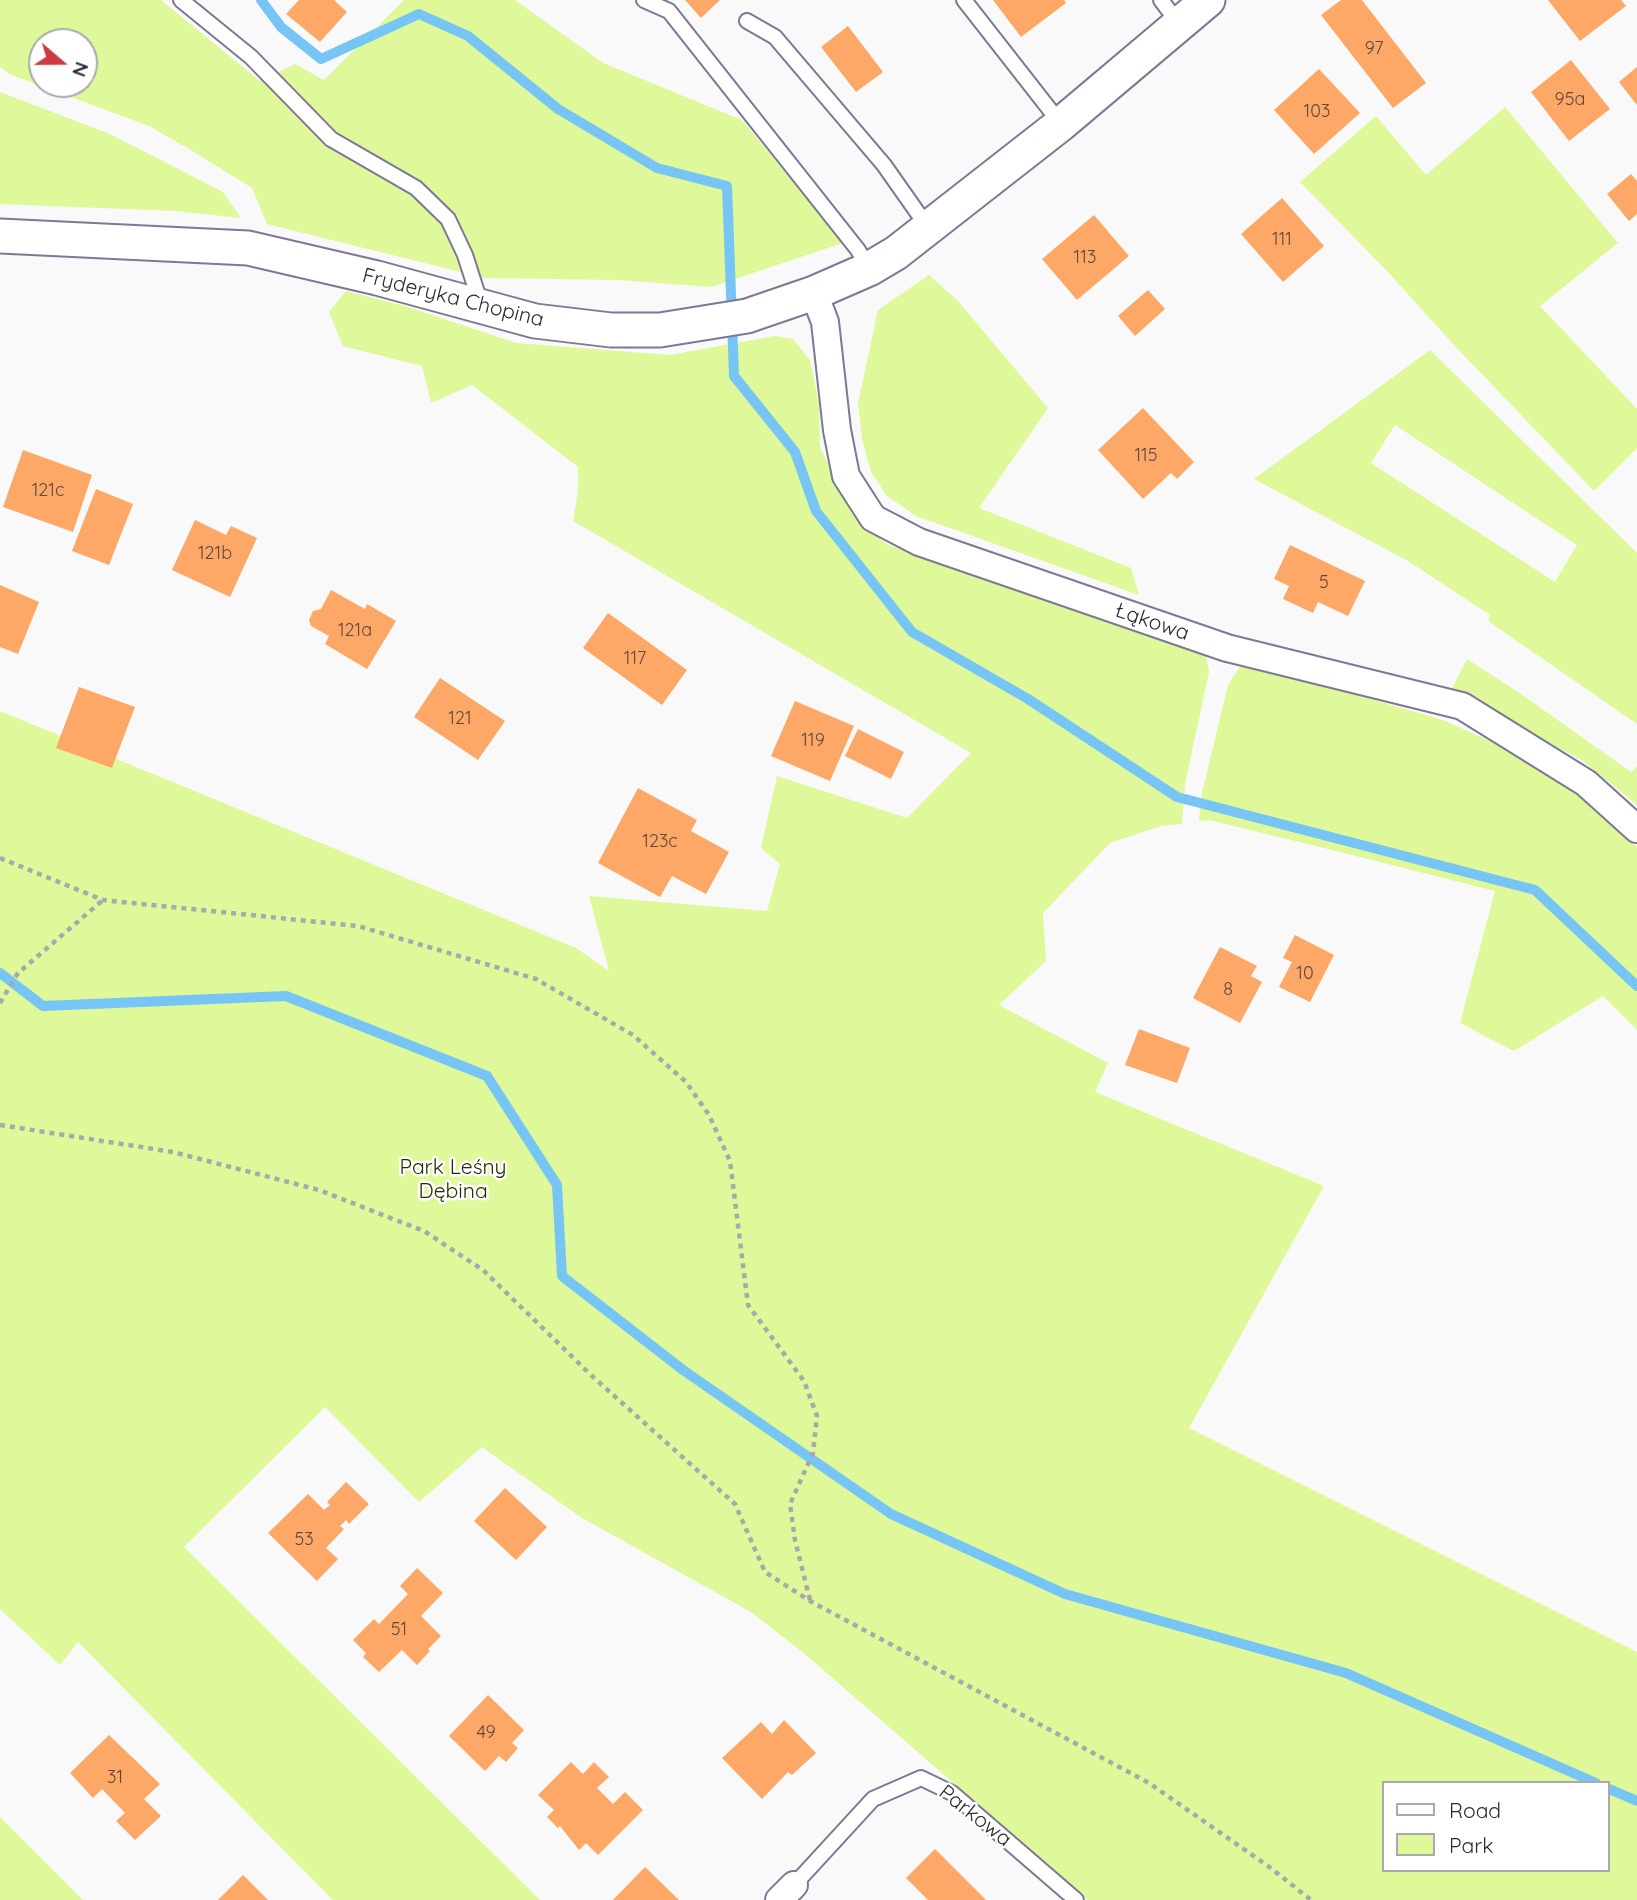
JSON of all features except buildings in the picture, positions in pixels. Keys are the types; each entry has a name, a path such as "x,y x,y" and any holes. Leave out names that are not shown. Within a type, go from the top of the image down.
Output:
{"street":[{"name":"Fryderyka Chopina","path":"0,236 248,248 377,278 535,321 611,330 660,330 747,316 814,293 896,253 1061,124 1170,13 1208,0"},
{"name":"Łąkowa","path":"814,293 825,322 837,430 846,476 873,518 919,542 1227,648 1462,706 1586,783 1637,829"}],"lane":[{"path":"181,0 251,57 331,139 416,188 448,219 465,255 482,307"},
{"path":"644,0 669,11 858,250 869,268"},
{"path":"964,0 1061,124"},
{"path":"747,21 775,37 784,47 884,165 929,229"},
{"name":"Parkowa","path":"787,1893 873,1799 921,1778 952,1793 1076,1900"}],"path":[{"path":"0,858 103,900 358,926 536,979 633,1035 686,1082 709,1115 730,1161 748,1305 804,1381 817,1416 813,1453 790,1504 795,1540 810,1601"},
{"path":"0,1003 18,973 103,900"},
{"path":"0,1125 173,1152 319,1191 424,1231 483,1270 592,1376 735,1504 765,1572 810,1601 1149,1783 1268,1866 1311,1900"}],"green space":[{"path":"0,0 161,0 260,81 295,64 324,80 404,0 515,0 603,63 742,120 843,243 711,287 619,280 485,278 267,224 252,188 149,126 74,98 98,98 98,28 28,28 28,81 9,74 0,67"},
{"path":"0,92 110,134 223,192 241,218 176,211 0,204"},
{"path":"1505,107 1618,243 1540,306 1637,409 1637,448 1594,491 1300,182 1376,116 1426,175"},
{"path":"929,275 957,300 1048,408 979,508 1131,568 1139,595 916,516 887,496 871,472 862,439 858,403 878,310"},
{"name":"Park Leśny Dębina","path":"346,291 408,307 516,343 670,355 775,336 793,339 810,360 819,405 820,447 853,515 886,544 1205,651 1209,672 1185,784 1182,824 1161,826 1110,843 1043,913 1046,961 999,1005 1108,1063 1095,1092 1324,1186 1189,1428 1637,1652 1637,1900 1088,1900 806,1655 751,1612 582,1518 482,1447 419,1502 325,1407 184,1547 540,1900 333,1900 78,1642 60,1665 0,1609 0,711 576,948 609,971 589,896 767,911 780,864 761,848 777,776 907,818 971,753 573,521 578,491 578,467 472,385 431,403 422,366 343,346 329,312"},
{"path":"1430,350 1637,553 1637,724 1488,621 1490,615 1408,561 1254,479","holes":["1395,425 1577,545 1555,582 1371,463"]},
{"path":"1467,659 1631,772 1637,766 1637,805 1583,761 1451,690"},
{"path":"1243,662 1443,720 1543,765 1609,820 1637,847 1637,1030 1603,996 1514,1051 1460,1023 1495,891 1209,820 1199,821 1201,797 1228,685"},
{"path":"0,1817 83,1900 0,1900"}],"waterway":[{"path":"261,0 281,27 321,59 419,14 468,36 558,109 657,168 727,186 734,376 795,452 816,511 912,632 1028,699 1177,797 1535,890 1637,986"},
{"path":"0,973 43,1006 286,996 487,1076 557,1185 562,1276 683,1370 891,1514 1065,1594 1346,1673 1591,1781"},
{"path":"1609,1789 1637,1801"}]}
